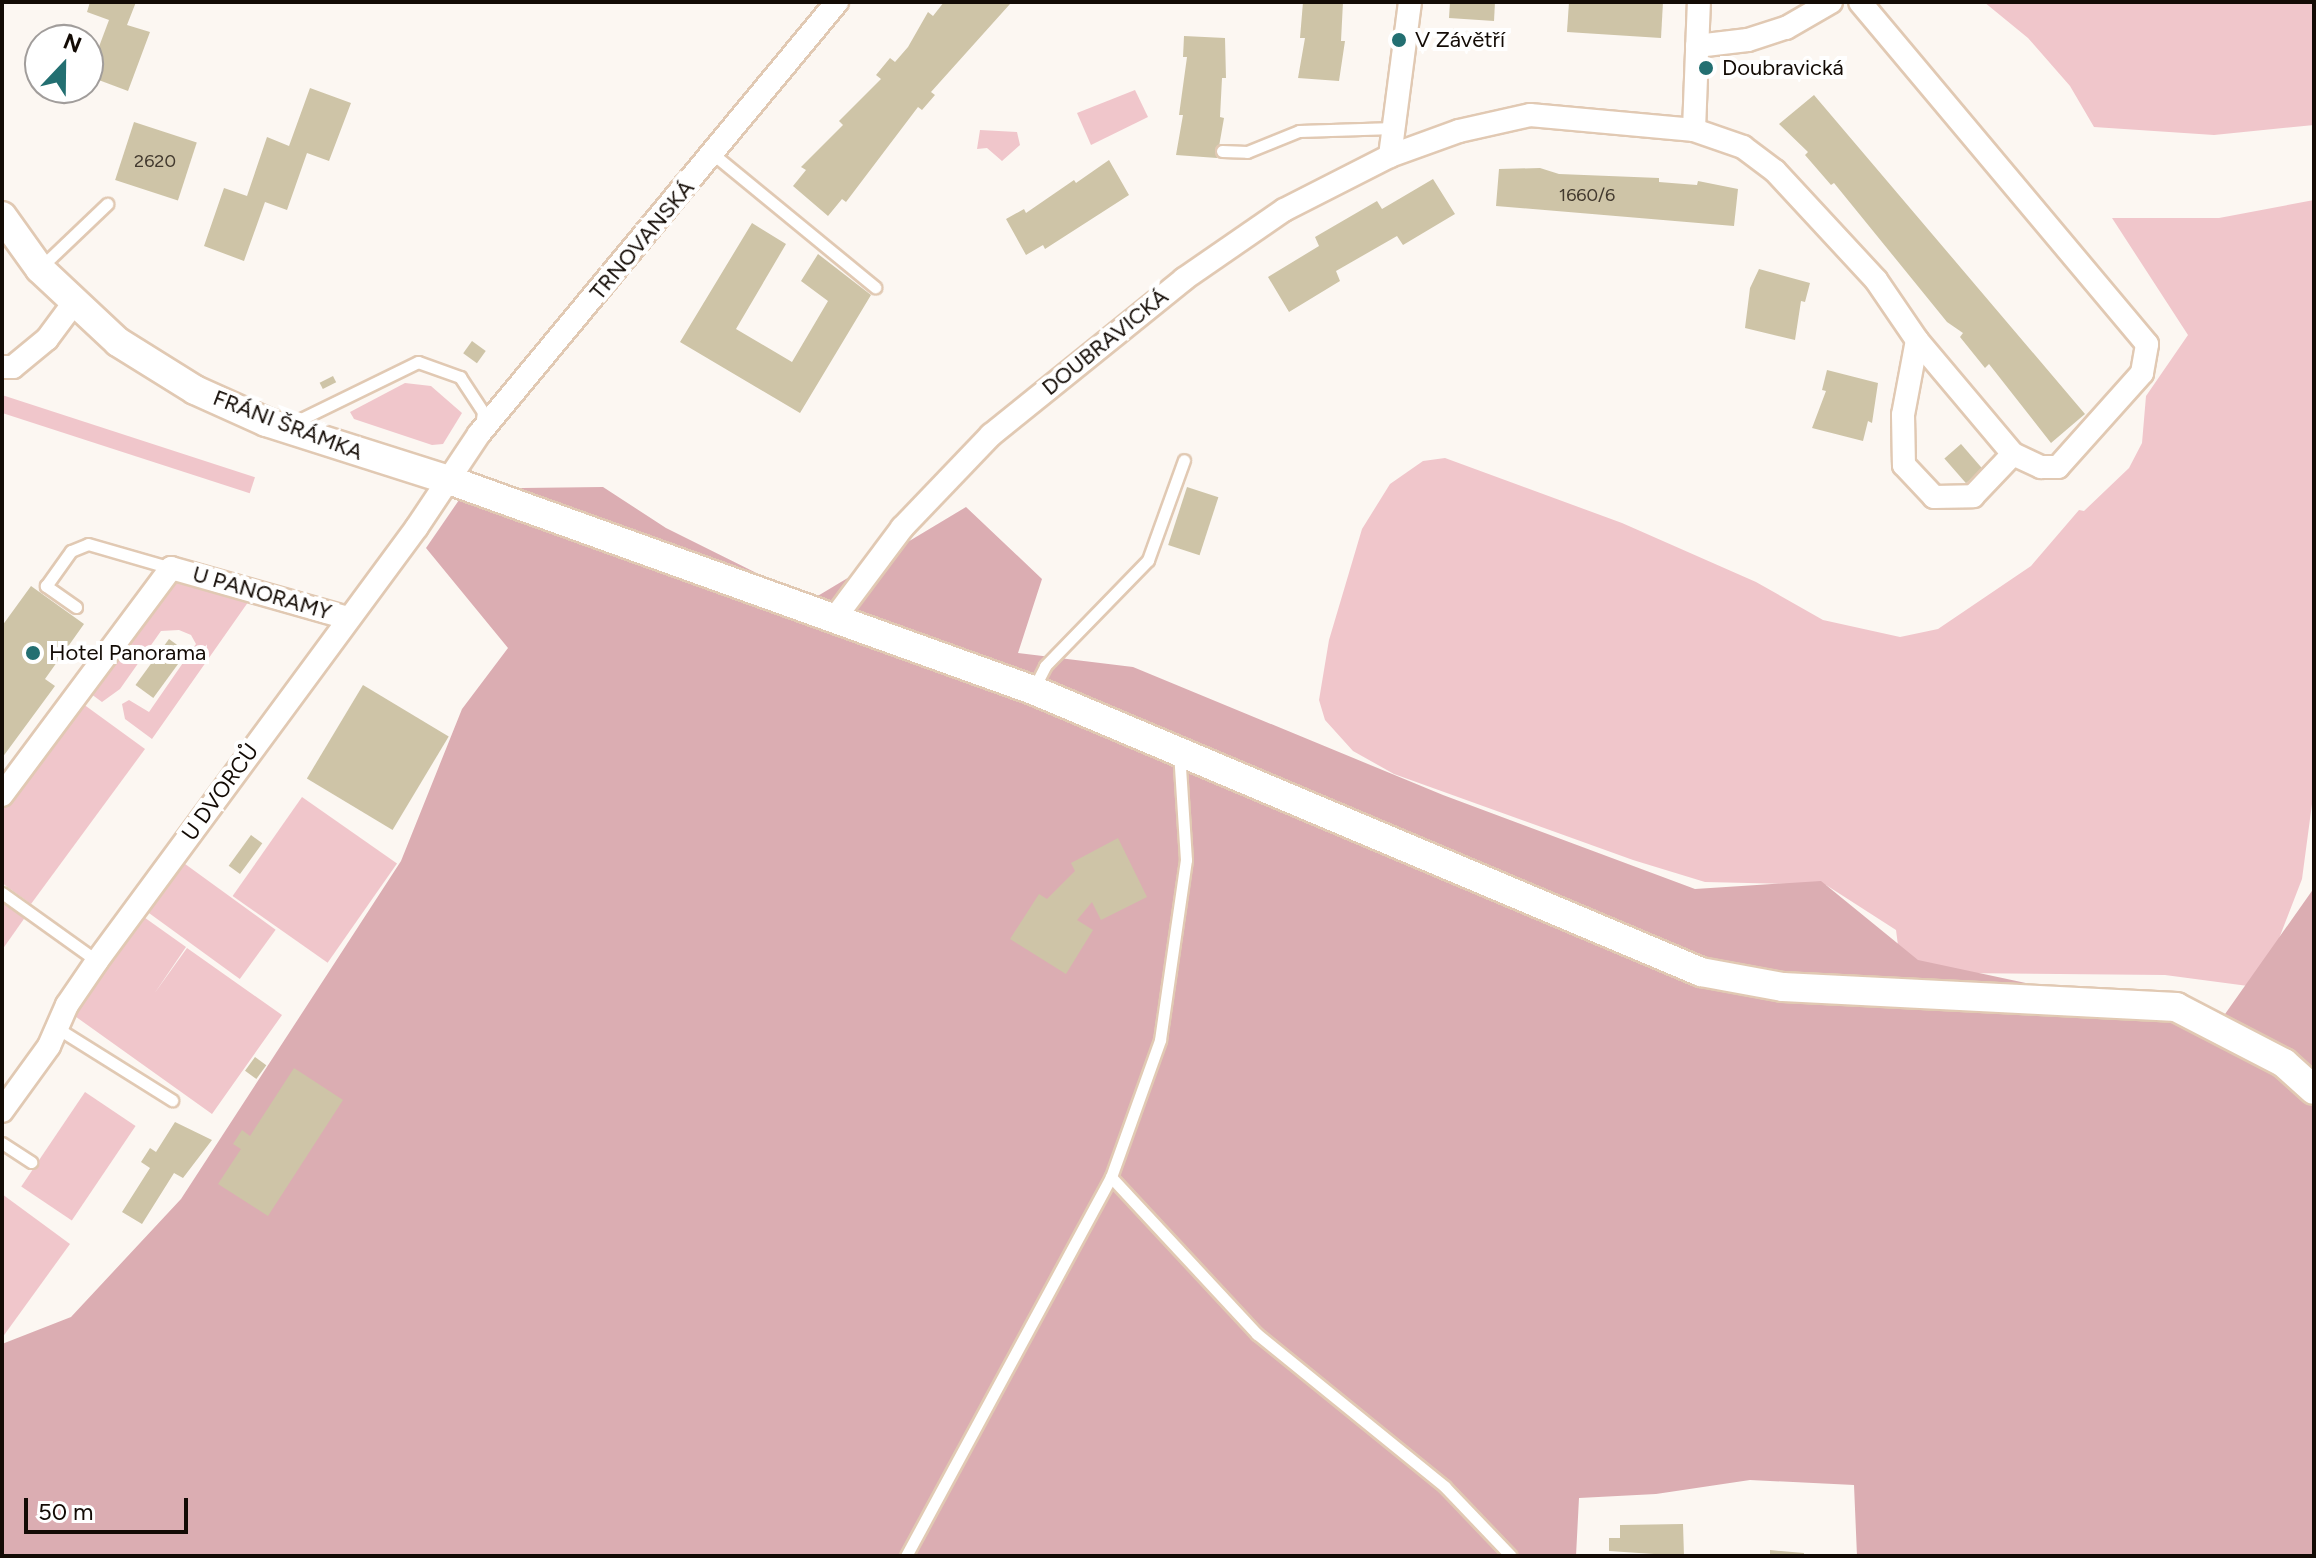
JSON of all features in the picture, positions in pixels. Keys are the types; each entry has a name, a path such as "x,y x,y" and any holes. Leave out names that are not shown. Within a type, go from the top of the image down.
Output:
{"street":[{"name":"TRNOVANSKÁ","path":"449,480 479,434 837,2"},
{"path":"1390,156 1410,2"},
{"path":"1694,130 1699,2"},
{"path":"1697,46 1748,40 1786,28 1831,2"},
{"path":"1860,2 2147,344 2142,373 2058,467 2041,467 2013,454 1973,496 1934,497 1904,465 1903,415 1917,340"},
{"name":"DOUBRAVICKÁ","path":"834,619 902,528 991,435 1184,279 1284,210 1390,156 1459,131 1530,115 1694,130 1743,147 1775,171 1876,280 1917,340 2013,454"},
{"name":"FRÁNI ŠRÁMKA","path":"2,216 40,269 73,304 157,368 266,422 449,480 1033,690 1701,972 1783,987 2176,1007 2284,1063 2314,1090"},
{"path":"2,367 13,367 47,339 73,304"},
{"name":"U DVORCŮ","path":"2,1111 97,961 449,480"},
{"name":"U PANORAMY","path":"2,795 171,568 348,618"}],"lane":[{"path":"1222,151 1247,152 1299,131 1394,128"},
{"path":"713,154 875,287"},
{"path":"40,269 107,204"},
{"path":"266,422 301,424 418,362 448,370 469,386 483,412 479,434"},
{"path":"1033,690 1045,666 1148,560 1184,460"},
{"path":"76,607 46,586 71,551 88,544 171,568"},
{"path":"906,1556 1111,1177 1160,1040 1186,860 1179,752"},
{"path":"2,893 97,961"},
{"path":"57,1028 172,1100"},
{"path":"2,1143 31,1162"},
{"path":"1111,1177 1257,1334 1445,1487 1511,1556"}],"shaded area":[{"path":"1984,2 2314,2 2314,125 2214,135 2094,127 2070,86 2028,38"},
{"path":"1135,90 1148,117 1091,145 1077,113"},
{"path":"980,130 1017,132 1020,145 1002,161 987,148 977,149"},
{"path":"2314,200 2314,789 2302,879 2268,967 2248,986 2165,975 1957,973 1900,961 1896,930 1826,885 1705,882 1633,860 1394,774 1353,751 1325,720 1319,700 1329,640 1362,529 1390,484 1423,461 1445,458 1622,523 1756,582 1823,620 1900,637 1938,629 2031,566 2079,510 2084,511 2129,468 2142,443 2146,396 2188,335 2112,218 2219,218"},
{"path":"405,383 431,386 462,413 443,444 432,445 354,419 350,412"},
{"path":"2,395 255,477 250,493 2,413"},
{"path":"603,487 666,528 811,600 966,507 1042,579 1018,653 1133,667 1443,795 1695,889 1821,881 1918,960 2218,1024 2314,888 2314,1556 1857,1556 1854,1485 1750,1480 1656,1494 1579,1498 1576,1556 2,1556 2,1344 71,1317 181,1199 401,861 462,709 508,648 426,548 459,500 522,488"},
{"path":"182,582 251,598 152,739 125,719 122,704 129,700 149,712 196,644 191,635 179,630 161,631 120,689 102,702 87,691 168,585"},
{"path":"79,701 145,749 31,904 2,883 2,807"},
{"path":"302,797 397,864 328,963 233,896"},
{"path":"181,861 276,930 240,979 145,910"},
{"path":"2,900 26,916 2,950"},
{"path":"141,915 186,947 154,994 187,948 282,1015 212,1114 72,1014"},
{"path":"85,1092 136,1126 72,1221 21,1187"},
{"path":"2,1194 70,1244 2,1338"}],"building":[{"path":"90,2 136,2 127,25 150,32 128,91 104,82 104,33 109,20 87,12"},
{"path":"944,2 1010,4 931,92 935,95 922,110 918,107 846,202 842,199 828,216 793,186 806,170 801,167 843,125 839,121 881,79 876,75 890,58 895,62 908,47 928,12 933,16"},
{"path":"1303,2 1343,2 1341,41 1345,41 1339,81 1298,78 1305,38 1300,38"},
{"path":"1450,2 1495,2 1494,21 1449,18"},
{"path":"1569,2 1663,2 1661,38 1567,32"},
{"path":"1184,36 1225,38 1226,78 1222,78 1220,117 1224,118 1217,158 1176,155 1183,115 1179,115 1187,57 1183,57"},
{"path":"310,88 351,103 329,161 307,153 287,210 265,202 244,261 204,246 224,188 247,196 267,137 289,146"},
{"path":"1814,95 2085,414 2051,443 1989,364 1985,368 1960,337 1963,333 1947,322 1834,183 1831,185 1805,155 1808,152 1779,124"},
{"path":"134,122 197,142 178,200 115,180"},
{"path":"1109,160 1129,195 1045,249 1043,245 1026,255 1006,219 1024,209 1026,213"},
{"path":"1540,168 1559,174 1659,178 1659,182 1697,185 1698,181 1738,189 1734,226 1496,206 1499,169"},
{"path":"1433,179 1455,214 1403,245 1397,236 1336,271 1340,281 1289,312 1268,277 1319,246 1315,237 1377,201 1382,209"},
{"path":"752,223 786,244 736,329 792,362 828,301 801,281 818,254 871,295 800,413 680,342"},
{"path":"1759,269 1810,283 1805,302 1801,301 1795,340 1745,328 1750,288"},
{"path":"472,341 486,351 477,363 463,353"},
{"path":"1827,370 1878,383 1872,423 1868,421 1863,441 1812,428 1826,391 1822,390"},
{"path":"333,376 336,382 323,389 320,383"},
{"path":"1961,444 1983,469 1966,483 1944,458"},
{"path":"1187,487 1218,497 1200,555 1168,545"},
{"name":"Hotel Panorama","path":"31,586 84,624 45,679 55,686 2,758 2,626"},
{"path":"169,639 187,652 153,698 135,685"},
{"path":"363,685 449,737 393,830 307,778"},
{"path":"251,835 262,843 240,874 229,866"},
{"path":"1118,838 1147,897 1101,920 1092,902 1077,920 1093,930 1066,974 1010,939 1039,894 1047,899 1075,871 1071,863"},
{"path":"255,1057 266,1065 256,1079 245,1071"},
{"path":"294,1068 343,1100 268,1216 218,1184 241,1149 233,1144 242,1130 250,1136"},
{"path":"175,1122 212,1140 183,1178 174,1173 142,1224 122,1212 150,1168 141,1162 150,1148 156,1152"},
{"path":"1683,1524 1684,1556 1609,1551 1609,1538 1620,1538 1620,1525"},
{"path":"1770,1550 1804,1553 1804,1556 1770,1556"}],"place":[{"name":"V Závětří","path":"1399,40"},
{"name":"Doubravická","path":"1706,68"},
{"name":"Hotel Panorama","path":"33,653"}]}
